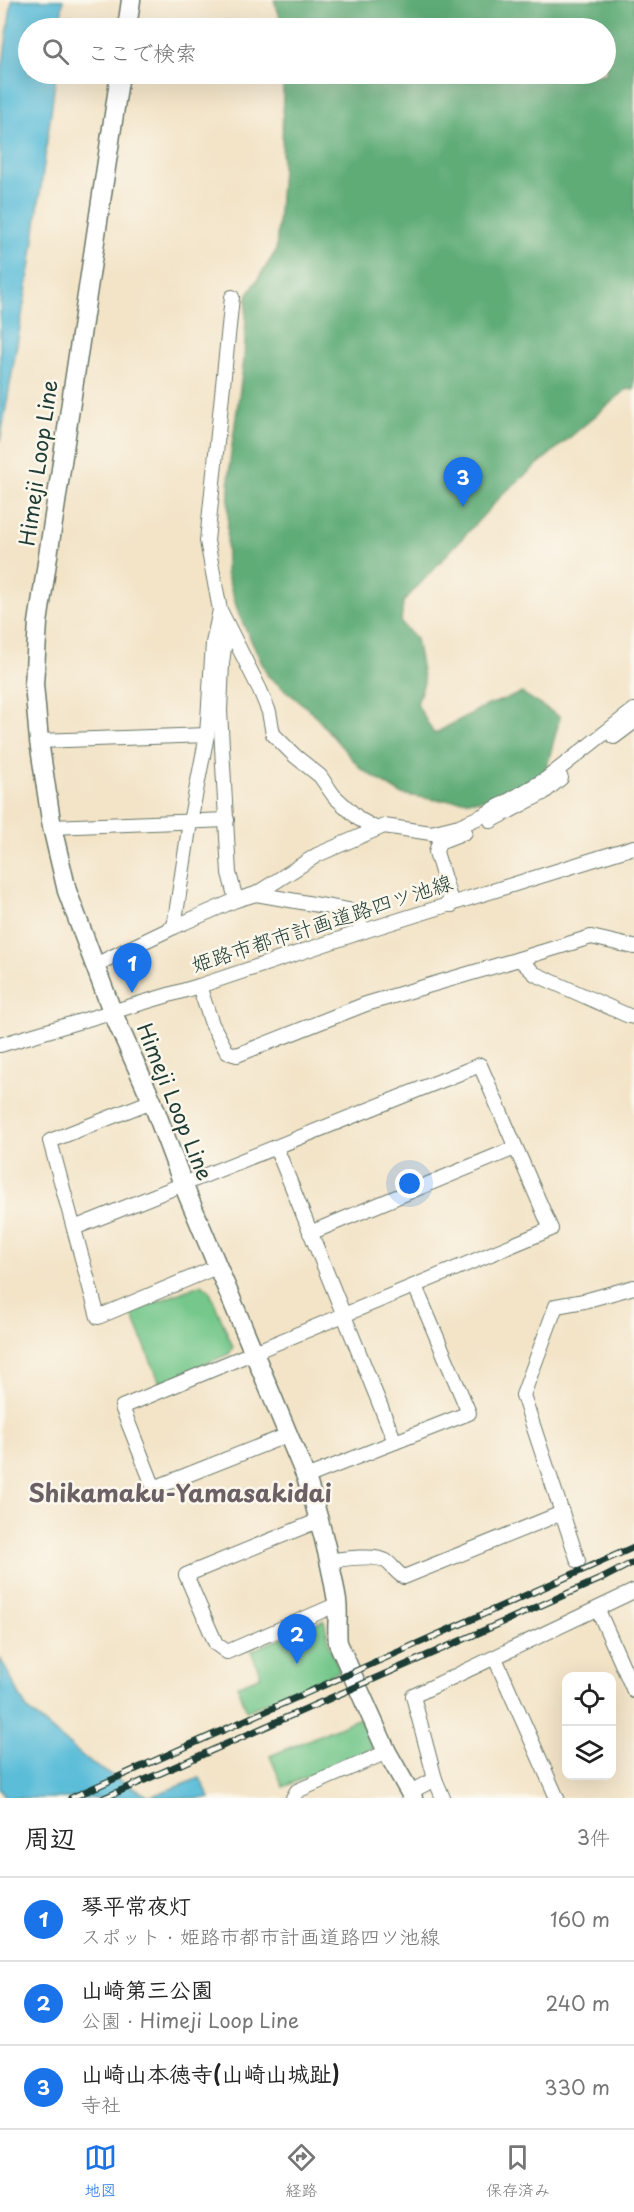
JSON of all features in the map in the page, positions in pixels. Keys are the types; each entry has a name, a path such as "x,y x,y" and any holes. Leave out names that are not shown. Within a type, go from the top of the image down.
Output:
{"main road":[{"path":"128,18 131,0"},
{"name":"Himeji Loop Line","path":"119,84 38,623 34,684 39,741 52,827 67,891 112,1011 152,1101 183,1184 306,1477 320,1521 338,1604 336,1630 338,1643 387,1752 411,1795"}],"street":[{"path":"232,297 207,541 220,610 269,712 273,734 320,776 334,796 359,819 377,829"},
{"path":"220,610 213,643 215,711 227,820 229,873 236,900"},
{"path":"174,927 190,822 207,735 215,711 227,625"},
{"path":"95,965 174,927 236,900 256,894 317,855 384,826 431,833 467,823 546,779 634,710"},
{"path":"452,905 436,852 439,842 484,825 543,793 593,751 634,722"},
{"path":"39,741 207,735"},
{"path":"52,827 227,820"},
{"name":"姫路市都市計画道路四ツ池線","path":"0,1045 199,986 364,931 634,848"},
{"path":"256,894 353,911 364,931"},
{"path":"199,986 212,1024 227,1052 237,1055 366,1004 591,937 634,947"},
{"path":"519,959 535,974 634,1017"},
{"path":"74,1228 480,1065 551,1229 122,1407 154,1488 288,1436"},
{"path":"152,1101 50,1141 98,1317 219,1266"},
{"path":"276,1147 395,1442"},
{"path":"310,1233 515,1148"},
{"path":"306,1477 469,1413 415,1286"},
{"path":"578,1561 523,1395 556,1306 634,1287"},
{"path":"328,1561 351,1558 382,1559 398,1574 411,1575 562,1513"},
{"path":"320,1521 186,1575 216,1644 227,1652 338,1604"},
{"path":"443,1798 435,1779 413,1695 598,1610 634,1591"},
{"path":"598,1610 634,1691"},
{"path":"495,1658 557,1798"},
{"path":"293,1798 297,1791 387,1752"},
{"path":"411,1795 435,1779"}],"green space":[{"path":"274,0 634,0 634,390 627,389 504,493 403,602 401,623 416,639 424,682 417,704 434,734 483,707 522,693 560,717 545,774 500,800 437,800 401,794 360,768 311,711 268,676 239,615 226,573 230,460 244,360 247,296 276,251 282,170 283,84 616,84 616,18 280,18"},
{"path":"202,1284 209,1290 233,1347 229,1354 160,1383 131,1312"},
{"path":"324,1620 330,1646 340,1671 247,1711 237,1686 261,1676 251,1651"},
{"path":"360,1718 373,1749 283,1787 270,1756"}],"water":[{"path":"12,0 63,0 61,18 18,18 18,84 55,84 30,269 0,442 0,84"},
{"path":"0,1658 27,1709 92,1764 149,1797 200,1778 210,1798 6,1798 0,1789"}],"railway":[{"path":"71,1798 634,1547"},
{"path":"104,1798 605,1577 634,1562"}],"place":[{"name":"山崎山本徳寺(山崎山城趾)","path":"463,507"},
{"name":"琴平常夜灯","path":"132,993"},
{"name":"山崎第三公園","path":"297,1664"}],"district":[{"name":"Shikamaku-Yamasakidai","path":"180,1494"}]}
